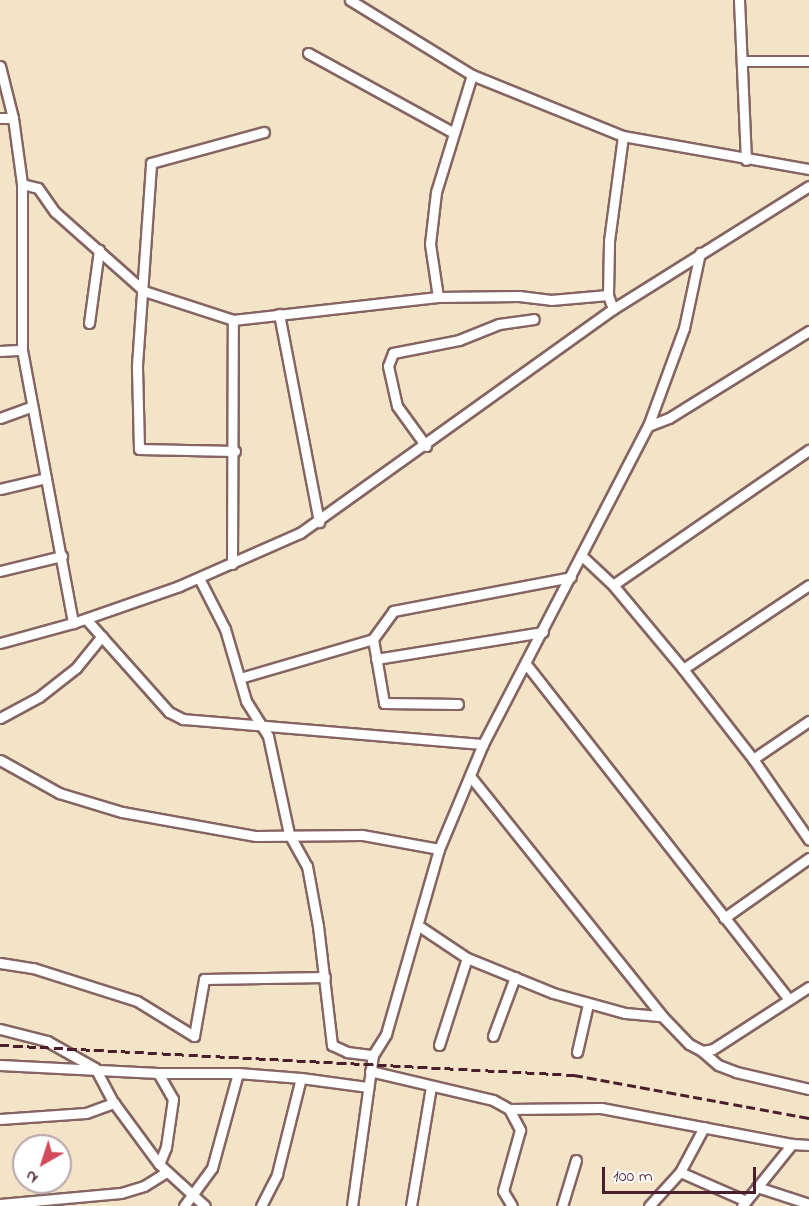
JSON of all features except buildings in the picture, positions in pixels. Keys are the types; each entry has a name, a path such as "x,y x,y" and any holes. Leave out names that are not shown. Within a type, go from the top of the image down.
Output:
{"street":[{"path":"350,0 472,75 623,136 746,160 809,168"},
{"path":"739,0 746,160"},
{"path":"308,53 454,133"},
{"path":"743,61 809,61"},
{"path":"0,66 13,118 22,184 22,350 73,623"},
{"path":"438,297 430,243 436,192 472,75"},
{"path":"0,118 13,118"},
{"path":"235,451 140,449 137,365 144,291 151,163 264,132"},
{"path":"613,309 608,295 609,241 623,136"},
{"path":"22,184 38,188 55,212 144,291 233,320 438,297 519,296 551,300 608,295"},
{"path":"0,643 73,623 200,578 319,522 613,309 809,186"},
{"path":"89,323 99,250"},
{"path":"351,1206 373,1055 386,1034 419,926 439,849 483,744 648,426 684,328 700,254"},
{"path":"279,314 319,522"},
{"path":"426,446 398,406 388,366 393,353 459,340 499,324 534,319"},
{"path":"232,564 235,451 233,320"},
{"path":"648,426 669,418 809,331"},
{"path":"0,351 22,350"},
{"path":"0,418 31,407"},
{"path":"613,585 809,450"},
{"path":"0,489 46,478"},
{"path":"0,571 62,556"},
{"path":"582,556 613,585 683,669 753,759 809,840"},
{"path":"240,678 373,639 393,611 571,577"},
{"path":"200,578 225,629 246,701 268,736 289,834 307,866 325,977 332,1045 347,1052 373,1055"},
{"path":"683,669 809,585"},
{"path":"86,618 169,712 183,719 260,723 483,744"},
{"path":"376,659 543,632"},
{"path":"0,718 39,697 76,668 102,636"},
{"path":"373,639 384,703 458,704"},
{"path":"525,664 789,999"},
{"path":"753,759 809,721"},
{"path":"0,760 59,793 122,812 256,837 289,834 374,836 439,849"},
{"path":"470,776 662,1016 689,1044 702,1051 718,1065 736,1072 809,1089"},
{"path":"724,918 809,858"},
{"path":"419,926 466,958 515,977 588,1004 662,1016"},
{"path":"439,1045 466,958"},
{"path":"0,963 33,968 137,1001 194,1036 204,979 325,977"},
{"path":"494,1036 515,977"},
{"path":"702,1051 713,1049 809,987"},
{"path":"577,1052 588,1004"},
{"path":"0,1029 47,1041 94,1068 114,1104 159,1164 205,1206"},
{"path":"0,1065 158,1073 238,1073 368,1087"},
{"path":"370,1071 493,1100 508,1109 520,1130 503,1191 512,1206"},
{"path":"158,1073 173,1099 159,1164"},
{"path":"184,1206 212,1168 238,1073"},
{"path":"261,1206 277,1174 301,1078"},
{"path":"411,1206 431,1087"},
{"path":"0,1119 86,1113 114,1104"},
{"path":"508,1109 601,1108 792,1144 809,1145"},
{"path":"649,1206 680,1172 704,1127"},
{"path":"680,1172 744,1204 792,1144"},
{"path":"562,1206 576,1160"},
{"path":"0,1204 122,1193 144,1186 166,1172"},
{"path":"756,1187 809,1204"}],"railway":[{"path":"0,1045 574,1075 809,1118"}]}
